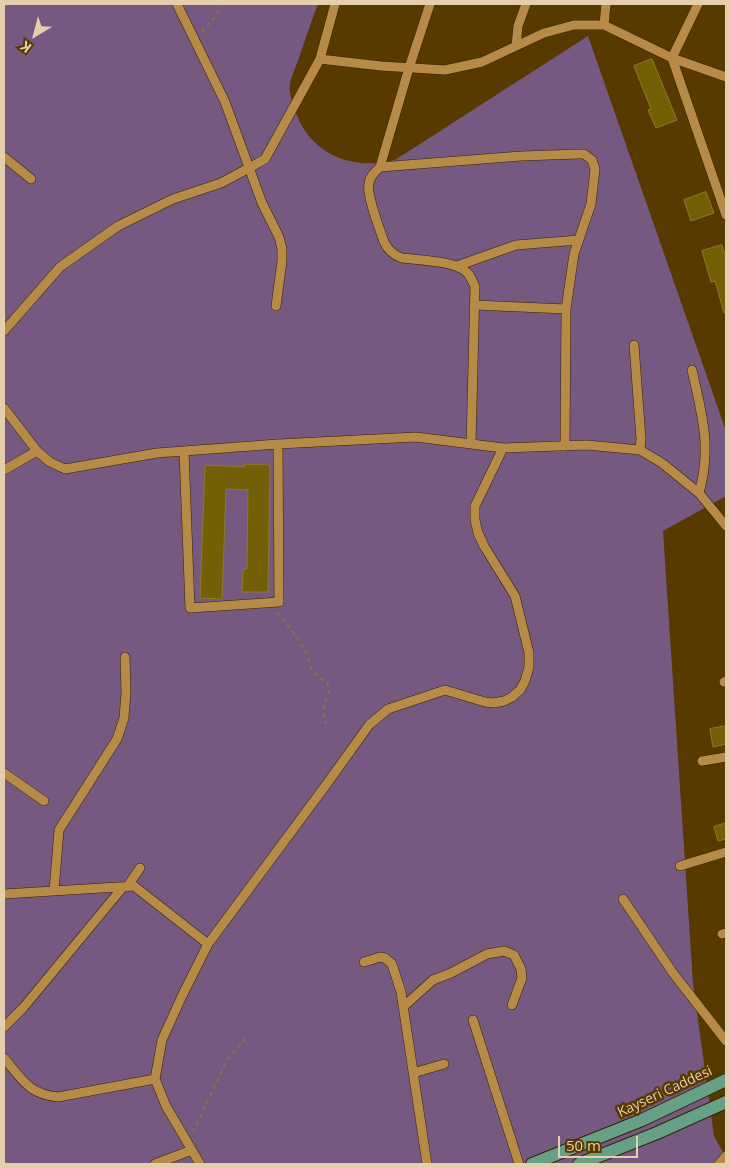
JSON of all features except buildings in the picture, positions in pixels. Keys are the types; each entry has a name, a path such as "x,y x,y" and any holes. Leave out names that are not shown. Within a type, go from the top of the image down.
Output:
{"main road":[{"name":"Kayseri Caddesi","path":"532,1164 642,1120 726,1080"},
{"path":"579,1164 657,1133 726,1102"}],"street":[{"path":"177,4 226,102 262,203 279,237 282,261 276,306"},
{"path":"4,331 60,267 118,226 173,199 221,183 265,159 320,59 335,4"},
{"path":"430,4 380,167 372,175 368,192 387,247 391,252 402,258 457,266 465,271 475,286 471,444"},
{"path":"516,46 518,26 526,4"},
{"path":"604,25 606,4"},
{"path":"698,4 672,58 724,200 726,215"},
{"path":"320,59 381,66 445,70 482,62 544,32 574,25 604,25 672,58 726,77"},
{"path":"380,167 520,156 584,154 592,160 595,169 591,204 574,254 566,308 565,446"},
{"path":"4,157 31,179"},
{"path":"457,266 516,245 579,240"},
{"path":"474,305 566,308"},
{"path":"634,345 641,439 640,450"},
{"path":"692,370 705,434 705,463 699,492"},
{"path":"4,408 37,451 50,462 65,469 157,453 278,444 416,437 503,448 587,445 640,450 662,463 699,492 726,526"},
{"path":"184,451 190,608 268,603 279,602 278,444"},
{"path":"200,1164 166,1106 155,1078 162,1040 208,944 368,725 388,709 445,690 485,702 504,702 520,690 525,681 529,667 529,653 515,596 484,546 475,520 475,506 503,448"},
{"path":"4,470 37,451"},
{"path":"54,891 59,830 117,739 124,718 126,692 125,656"},
{"path":"702,761 726,757"},
{"path":"4,774 44,802"},
{"path":"680,866 726,852"},
{"path":"4,1027 23,1008 140,868"},
{"path":"4,894 134,886 208,944"},
{"path":"623,899 673,972 726,1041"},
{"path":"403,1007 433,980 451,973 487,954 504,951 514,955 521,969 522,978 512,1005"},
{"path":"364,962 380,957 385,958 392,964 401,992 427,1164"},
{"path":"473,1020 519,1164"},
{"path":"4,1058 26,1084 36,1092 46,1096 58,1097 155,1078"},
{"path":"413,1073 444,1064"},
{"path":"155,1164 190,1146"}],"path":[{"path":"194,39 208,25 222,4"},
{"path":"268,603 290,627 307,655 314,673 327,682 329,686 324,708 326,724"},
{"path":"190,1146 227,1060 247,1037"}],"shaded area":[{"path":"4,4 318,4 290,83 292,102 303,128 312,140 336,156 364,163 380,163 395,160 588,36 726,431 726,496 663,531 693,983 714,1136 726,1158 726,1164 4,1164"}]}
